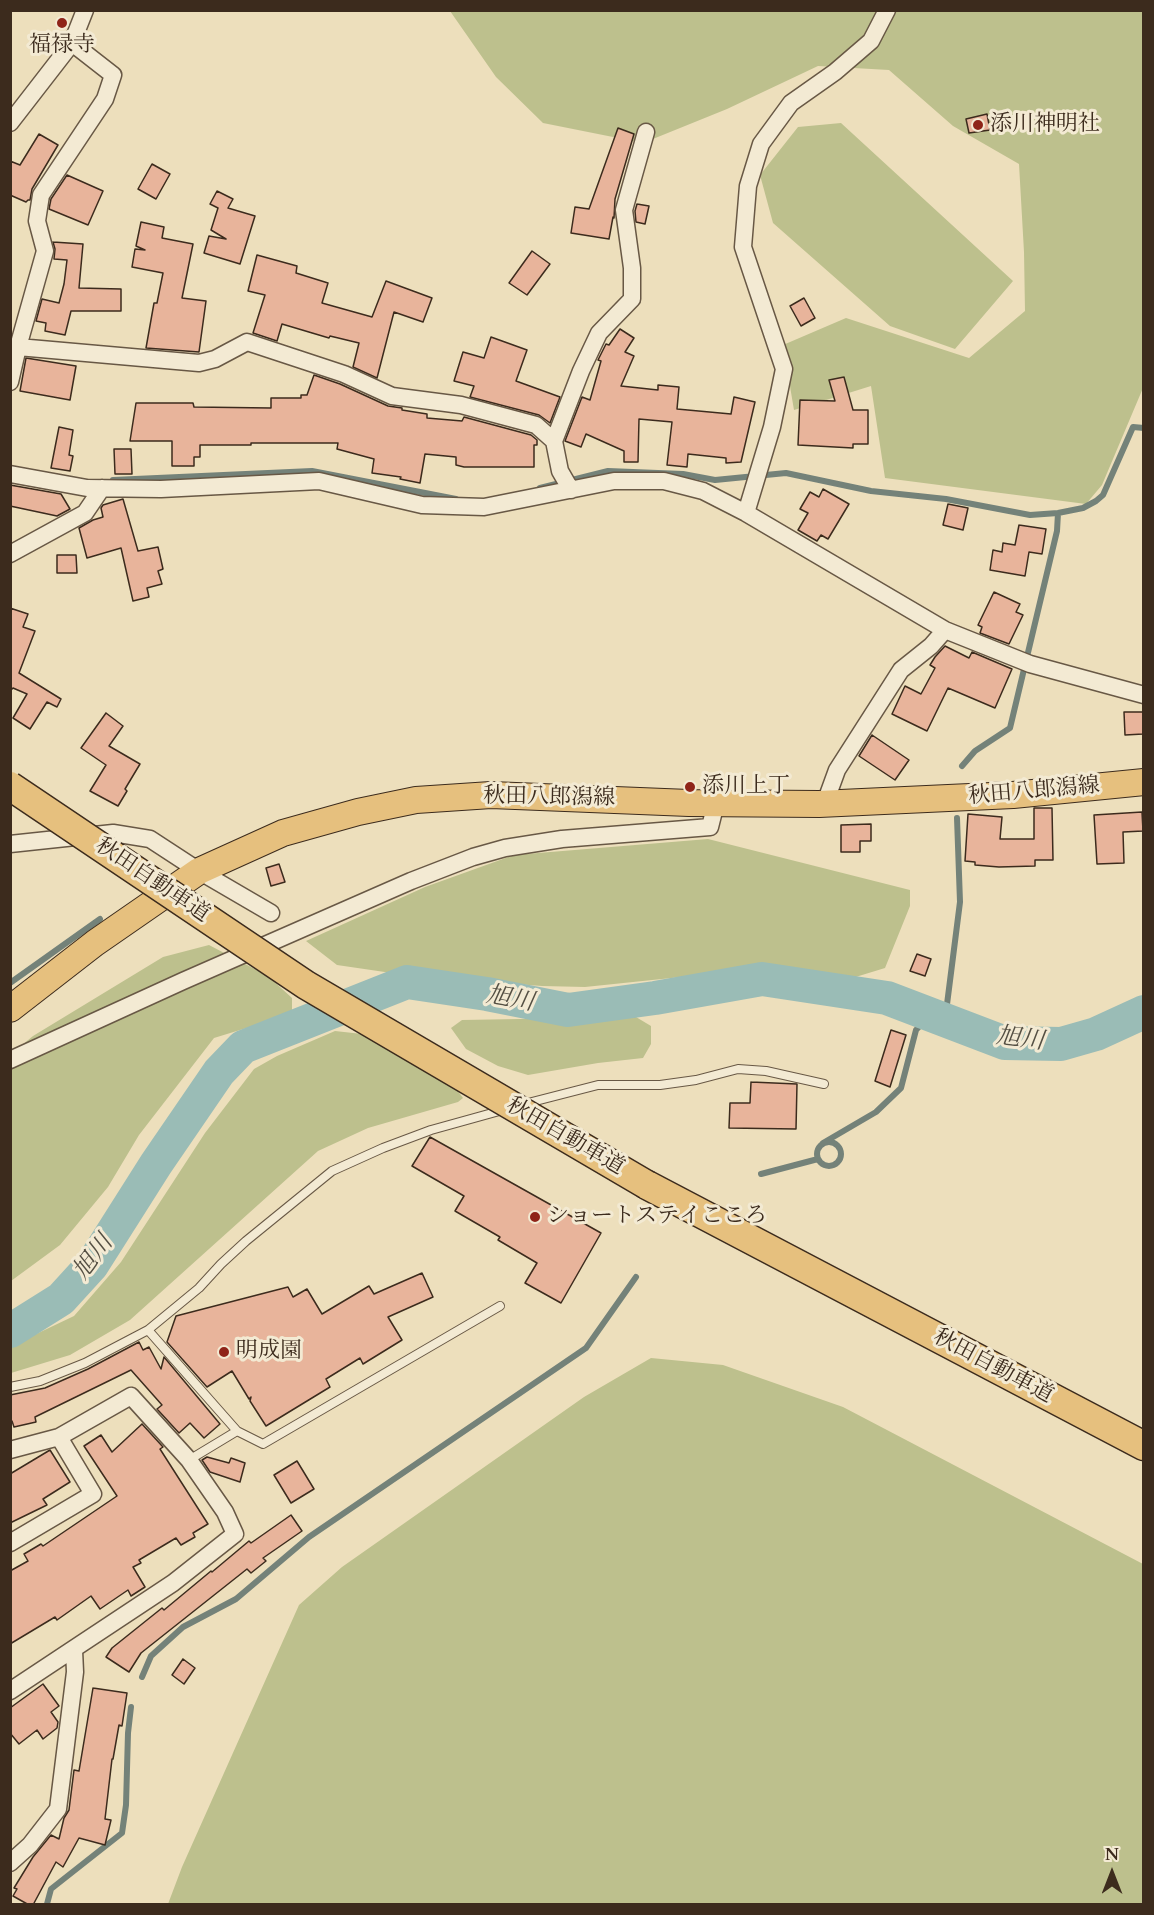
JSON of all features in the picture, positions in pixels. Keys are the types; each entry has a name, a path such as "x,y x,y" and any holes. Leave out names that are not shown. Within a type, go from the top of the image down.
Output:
{"highway":[{"name":"秋田自動車道","path":"10,786 306,985 647,1185 1143,1446"}],"main road":[{"name":"秋田八郎潟線","path":"10,1009 95,943 199,871 283,834 358,812 416,800 491,795 716,803 825,804 1013,795 1143,782"}],"street":[{"path":"10,123 72,43 85,10"},
{"path":"746,513 772,427 784,369 743,248 748,186 761,144 790,103 835,72 872,41 887,10"},
{"path":"10,382 45,251 37,221 41,195 105,99 113,75 72,43"},
{"path":"567,483 560,471 554,441 581,371 599,333 632,299 632,268 624,210 646,132"},
{"path":"18,347 199,363 215,359 247,342 344,374 392,396 461,405 536,425 554,441"},
{"path":"10,474 87,488 161,489 319,481 422,505 484,507 567,483 664,481 703,491 746,513 945,630 1025,662 1143,695"},
{"path":"10,554 85,513 102,488"},
{"path":"825,804 837,770 901,670 945,630"},
{"path":"10,1060 401,885 473,857 505,848 562,838 710,827 716,803"},
{"path":"10,844 113,832 136,835 150,839 271,913"},
{"path":"10,1450 59,1437 131,1395 189,1460 225,1512 235,1534 173,1584 10,1691"},
{"path":"10,1543 93,1494 59,1437"},
{"path":"10,1863 30,1845 58,1809 75,1672 74,1650"}],"lane":[{"path":"10,1386 40,1381 85,1363 148,1330 199,1288 246,1241 332,1171 431,1130 598,1085 660,1085 696,1080 738,1069 766,1071 824,1084"},
{"path":"148,1330 237,1431 263,1444 500,1306"},
{"path":"189,1460 237,1431"}],"green space":[{"path":"450,11 1143,11 1143,388 1102,485 1086,504 885,478 871,386 794,410 783,345 846,318 969,358 1025,311 1019,164 953,126 889,70 818,66 727,109 643,143 543,123 496,77"},
{"path":"841,123 1013,281 955,349 890,326 773,223 760,175 798,127"},
{"path":"708,839 910,890 910,906 885,968 849,979 758,969 585,987 542,986 412,976 337,965 306,941 425,887 514,855"},
{"path":"209,945 268,976 292,998 292,1014 214,1038 139,1135 108,1187 60,1245 11,1281 10,1055 33,1036 163,957"},
{"path":"636,1017 651,1026 651,1044 643,1058 528,1075 498,1066 466,1049 451,1028 462,1020"},
{"path":"335,1031 362,1034 451,1082 463,1098 458,1102 368,1128 318,1151 130,1320 70,1355 11,1373 11,1346 74,1316 121,1262 205,1133 254,1069 277,1056"},
{"path":"651,1358 723,1365 843,1407 1143,1564 1143,1904 168,1904 182,1867 299,1605 342,1567 584,1397"}],"building":[{"name":"添川神明社","path":"987,114 990,130 969,133 966,119"},
{"path":"618,128 634,134 615,199 614,218 609,239 571,233 575,207 589,209"},
{"path":"39,134 58,145 32,189 30,200 26,202 10,195 10,161 20,165"},
{"path":"152,164 170,174 156,199 138,189"},
{"path":"67,175 103,191 88,225 49,209 51,199"},
{"path":"217,191 233,199 228,208 255,216 240,264 204,253 209,236 226,239 211,230 218,208 210,204"},
{"path":"637,204 649,206 645,224 636,222"},
{"path":"141,222 164,227 162,238 193,244 182,298 206,301 199,352 146,348 154,303 157,303 163,273 132,267 135,249 145,250 136,246"},
{"path":"53,242 83,244 79,288 121,289 121,311 71,311 65,335 45,331 46,323 36,321 42,299 59,303 67,260 54,259"},
{"path":"532,251 550,264 527,295 509,283"},
{"path":"257,255 297,266 296,273 328,283 322,303 372,317 386,281 432,298 423,322 394,312 377,378 353,367 359,343 330,336 329,338 282,324 277,341 253,333 265,295 248,291"},
{"path":"804,298 815,318 801,326 790,306"},
{"path":"620,329 634,338 625,352 634,356 621,386 658,390 658,385 679,387 677,409 731,414 734,397 755,402 741,462 726,463 726,458 688,454 687,467 667,465 672,422 639,419 638,462 624,462 624,451 586,434 581,447 565,441 582,397 590,400 601,361 598,360 606,344 609,345"},
{"path":"491,337 527,350 516,381 560,397 550,423 539,415 470,397 474,386 454,381 463,352 484,358"},
{"path":"26,358 76,366 70,400 20,391"},
{"path":"314,375 388,406 427,414 427,418 462,421 464,417 531,435 537,440 537,445 534,445 534,467 464,467 456,465 456,457 425,454 420,483 400,479 401,477 372,473 374,459 337,449 338,443 200,445 200,457 194,457 194,466 172,466 172,441 130,441 136,403 193,403 194,407 271,408 271,398 301,398 301,395 307,395"},
{"path":"844,377 853,410 868,410 868,444 853,444 853,448 798,445 800,400 835,401 829,380"},
{"path":"59,427 73,430 69,455 73,456 70,471 51,468"},
{"path":"114,449 131,449 132,474 115,474"},
{"path":"10,485 61,494 70,509 57,516 10,506"},
{"path":"823,489 849,504 828,539 821,535 817,541 798,530 808,513 800,509 810,492 819,497"},
{"path":"123,499 138,551 158,547 163,569 158,571 162,584 147,588 149,597 133,601 121,548 87,558 79,528 103,517 101,508 103,505"},
{"path":"948,504 968,508 963,530 943,525"},
{"path":"1019,525 1046,529 1042,554 1029,552 1025,576 990,570 993,550 1002,552 1003,543 1015,545"},
{"path":"57,555 76,555 77,573 57,573"},
{"path":"994,592 1020,604 1016,612 1023,615 1009,644 980,633 982,627 978,625"},
{"path":"10,608 28,614 23,627 35,631 19,673 61,699 57,707 47,702 30,729 13,718 27,694 13,688 10,691"},
{"path":"945,646 969,658 972,652 1012,669 995,708 948,688 927,731 892,714 905,686 921,694 935,668 930,665"},
{"path":"1124,712 1143,712 1143,734 1125,735"},
{"path":"106,713 123,726 109,746 140,764 118,806 90,791 106,765 81,748"},
{"path":"872,735 909,760 895,780 859,756"},
{"path":"1034,808 1052,808 1053,860 1035,860 1035,866 999,867 975,865 975,862 965,861 968,814 1002,817 1000,839 1034,839"},
{"path":"1142,812 1143,831 1123,832 1124,863 1097,864 1094,815"},
{"path":"871,824 871,841 860,841 860,852 841,852 841,825"},
{"path":"279,864 285,882 271,886 266,868"},
{"path":"917,954 931,959 925,976 910,971"},
{"path":"891,1030 906,1035 890,1087 875,1081"},
{"path":"751,1082 797,1084 796,1129 729,1128 730,1103 750,1103"},
{"name":"ショートステイこころ","path":"430,1137 601,1233 561,1303 525,1283 537,1263 498,1240 500,1237 455,1211 464,1196 412,1166"},
{"name":"明成園","path":"422,1273 433,1297 388,1317 402,1340 363,1364 360,1358 326,1379 330,1387 266,1426 250,1401 251,1397 249,1399 232,1371 207,1387 167,1342 176,1316 288,1287 293,1297 307,1289 322,1314 369,1286 374,1294"},
{"path":"139,1342 143,1350 149,1347 161,1369 164,1357 220,1424 204,1438 190,1423 179,1433 157,1409 162,1405 131,1370 35,1417 36,1422 14,1427 10,1421 10,1395 45,1388 88,1369"},
{"path":"142,1424 163,1447 160,1449 208,1524 193,1533 195,1537 181,1545 176,1538 139,1560 141,1563 133,1567 145,1587 131,1596 128,1590 100,1609 91,1596 57,1620 55,1617 10,1644 10,1571 28,1561 24,1554 41,1544 43,1546 117,1496 84,1446 101,1435 112,1452"},
{"path":"50,1450 70,1482 43,1499 47,1505 10,1523 10,1474"},
{"path":"207,1457 229,1463 231,1458 245,1463 240,1482 210,1472 202,1460"},
{"path":"297,1461 314,1489 291,1503 274,1475"},
{"path":"291,1515 302,1531 263,1558 266,1561 251,1573 247,1569 141,1653 129,1672 106,1657 112,1648 162,1608 164,1610 249,1541 251,1543"},
{"path":"183,1659 195,1668 184,1684 172,1675"},
{"path":"43,1684 59,1706 51,1712 58,1722 57,1728 43,1739 37,1730 19,1744 10,1733 10,1708"},
{"path":"93,1688 127,1693 122,1726 119,1725 112,1759 105,1819 111,1820 105,1845 79,1838 63,1867 56,1862 33,1905 29,1905 13,1896 17,1889 14,1888 33,1857 51,1835 59,1839 64,1818 69,1810 74,1770 79,1771"}],"waterway":[{"path":"540,488 608,471 683,474 715,480 786,473 871,491 946,499 1030,515 1058,513 1083,508 1103,495 1133,427 1144,428"},
{"path":"113,480 312,471 456,499"},
{"path":"962,766 975,751 1010,728 1057,531 1058,513"},
{"path":"945,1020 960,902 957,818"},
{"path":"10,983 100,919"},
{"name":"旭川","path":"10,1331 61,1299 92,1265 156,1164 219,1072 243,1047 407,982 487,994 568,1010 655,998 762,979 887,998 1005,1043 1061,1044 1096,1034 1144,1012"},
{"path":"823,1143 876,1112 901,1088 916,1030 930,1015"},
{"path":"829,1142 838,1145 841,1154 838,1163 829,1166 820,1163 817,1154 820,1145 829,1142"},
{"path":"761,1174 818,1159"},
{"path":"142,1677 151,1656 183,1627 236,1599 309,1537 586,1348 636,1277"},
{"path":"47,1904 51,1889 122,1833 126,1805 131,1707"}],"place":[{"name":"福禄寺","path":"62,23"},
{"name":"添川神明社","path":"978,125"},
{"name":"添川上丁","path":"690,787"},
{"name":"ショートステイこころ","path":"535,1217"},
{"name":"明成園","path":"224,1352"}]}
